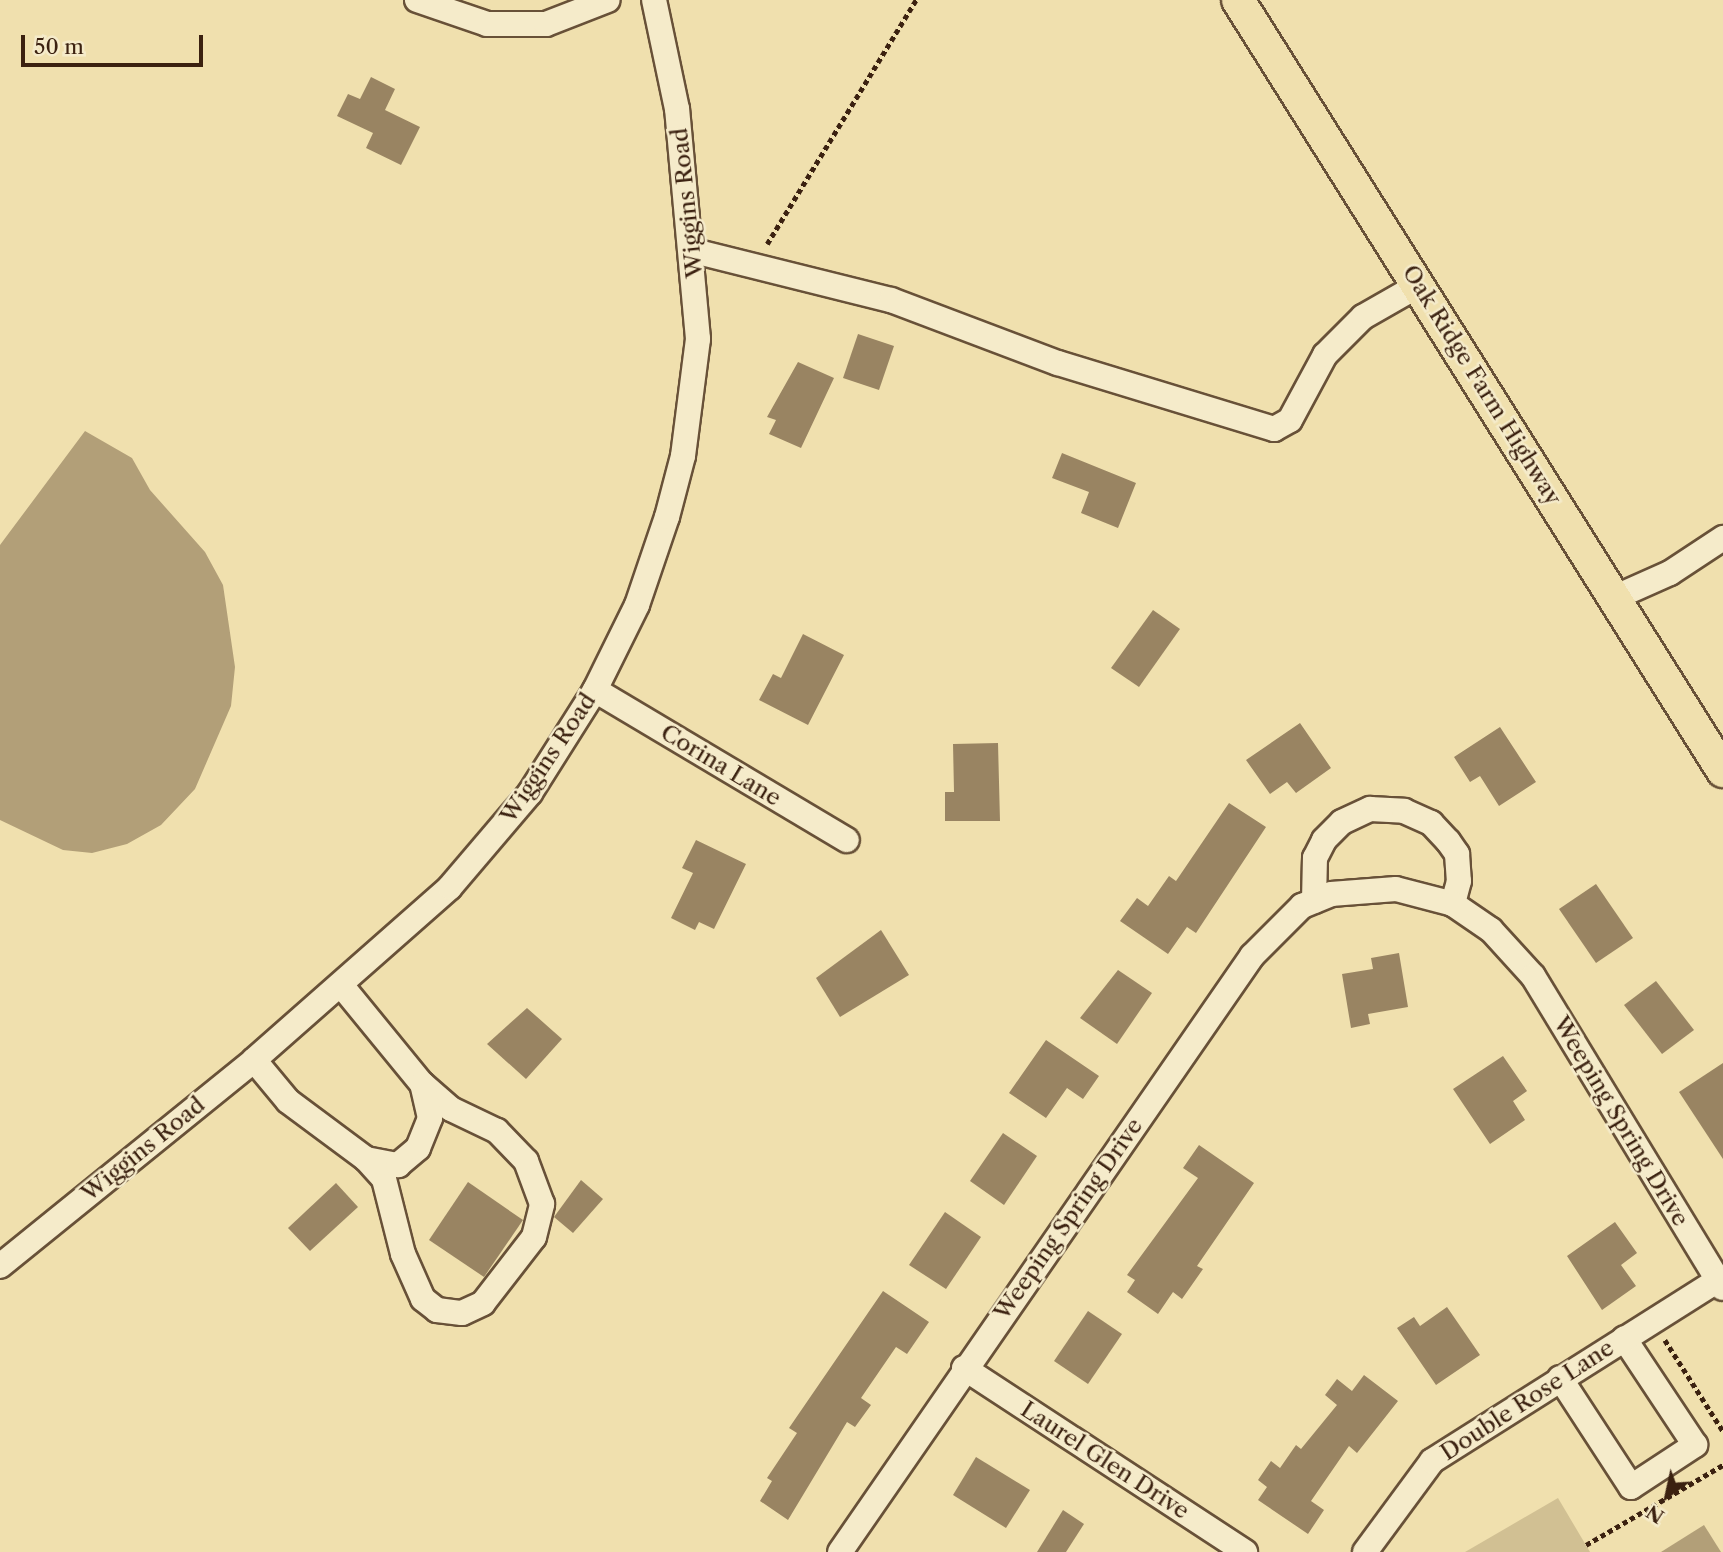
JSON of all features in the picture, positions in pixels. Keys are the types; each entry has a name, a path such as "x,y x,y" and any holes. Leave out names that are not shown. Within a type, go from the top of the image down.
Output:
{"main road":[{"name":"Oak Ridge Farm Highway","path":"1238,0 1723,771"}],"street":[{"path":"417,0 486,24 546,24 608,0"},
{"name":"Wiggins Road","path":"0,1266 254,1060 341,985 484,850 530,793 595,690 654,561 682,456 698,339 694,251 677,109 654,0"},
{"path":"694,251 755,264 891,300 1058,363 1275,429 1290,420 1325,355 1363,317 1419,285"},
{"path":"1615,597 1670,573 1723,538"},
{"name":"Corina Lane","path":"595,690 847,840"},
{"path":"1314,901 1315,858 1324,840 1342,822 1370,809 1404,811 1431,823 1448,841 1457,854 1459,881 1453,904"},
{"name":"Weeping Spring Drive","path":"841,1552 964,1368 1252,956 1314,901 1331,894 1396,889 1453,904 1491,930 1533,975 1720,1284"},
{"path":"254,1060 288,1101 366,1159 384,1179 402,1254 423,1299 437,1310 462,1313 483,1303 534,1237 542,1204 526,1161 497,1131 451,1109 422,1084 341,985"},
{"path":"366,1159 398,1165 418,1148 429,1118 422,1084"},
{"name":"Double Rose Lane","path":"1365,1552 1432,1461 1624,1338 1720,1284"},
{"path":"1560,1378 1632,1487 1695,1445 1624,1338"},
{"name":"Laurel Glen Drive","path":"964,1368 1245,1552"}],"path":[{"path":"755,264 916,0"},
{"path":"1664,1339 1723,1431"},
{"path":"1586,1545 1723,1465"}],"shaded area":[{"path":"85,431 132,458 150,490 205,552 223,585 235,667 231,706 195,789 161,825 127,844 92,853 63,850 0,820 0,545"},
{"path":"1558,1498 1590,1552 1465,1552"},
{"path":"1704,1525 1721,1552 1661,1552"}],"building":[{"path":"371,77 395,89 385,110 420,127 401,165 366,148 373,133 337,116 348,94 360,99"},
{"path":"858,334 894,346 879,390 843,378"},
{"path":"798,362 834,378 801,448 769,434 776,420 767,417"},
{"path":"1062,453 1136,483 1118,528 1081,513 1089,492 1052,478"},
{"path":"1153,610 1180,629 1139,687 1111,668"},
{"path":"803,634 844,655 808,725 759,700 773,674 781,678"},
{"path":"1300,723 1331,768 1296,793 1287,782 1270,794 1246,760"},
{"path":"1500,727 1536,782 1499,806 1480,776 1470,782 1454,757"},
{"path":"998,743 1000,821 945,821 945,792 954,792 953,744"},
{"path":"1229,803 1266,827 1196,933 1187,927 1168,954 1120,921 1137,898 1148,906 1169,876 1176,881"},
{"path":"696,840 746,864 714,929 699,922 695,930 671,918 693,873 682,868"},
{"path":"1596,884 1633,938 1596,963 1559,909"},
{"path":"881,930 909,975 840,1017 816,978"},
{"path":"1399,953 1408,1007 1368,1014 1370,1024 1351,1028 1342,974 1373,969 1371,958"},
{"path":"1118,970 1152,993 1117,1044 1080,1018"},
{"path":"1656,981 1694,1030 1662,1054 1624,1005"},
{"path":"527,1008 562,1039 526,1079 487,1044"},
{"path":"1046,1040 1099,1076 1083,1099 1067,1088 1046,1118 1009,1093"},
{"path":"1503,1056 1527,1091 1513,1101 1525,1120 1490,1144 1453,1089"},
{"path":"1723,1063 1723,1159 1679,1092"},
{"path":"1003,1133 1037,1156 1004,1205 970,1181"},
{"path":"1199,1145 1254,1183 1197,1266 1203,1269 1182,1299 1173,1292 1158,1314 1127,1292 1135,1280 1127,1275 1198,1178 1183,1168"},
{"path":"581,1180 603,1199 573,1233 554,1217"},
{"path":"468,1182 523,1220 484,1277 429,1240"},
{"path":"336,1183 358,1207 310,1251 288,1228"},
{"path":"945,1212 981,1237 946,1289 909,1265"},
{"path":"1615,1222 1637,1253 1621,1265 1636,1286 1602,1310 1567,1256"},
{"path":"883,1291 929,1322 907,1354 896,1347 861,1398 871,1405 855,1427 847,1422 788,1520 760,1501 772,1481 767,1478 797,1433 789,1428"},
{"path":"1447,1307 1480,1355 1436,1385 1397,1328 1414,1317 1420,1326"},
{"path":"1088,1311 1122,1334 1088,1384 1054,1361"},
{"path":"1364,1375 1398,1401 1357,1453 1349,1446 1311,1501 1324,1510 1308,1534 1258,1500 1267,1487 1258,1480 1271,1461 1280,1468 1296,1445 1301,1449 1337,1405 1325,1395 1337,1379 1352,1391"},
{"path":"976,1457 1030,1490 1006,1528 953,1495"},
{"path":"1063,1510 1084,1524 1066,1552 1037,1552"}]}
